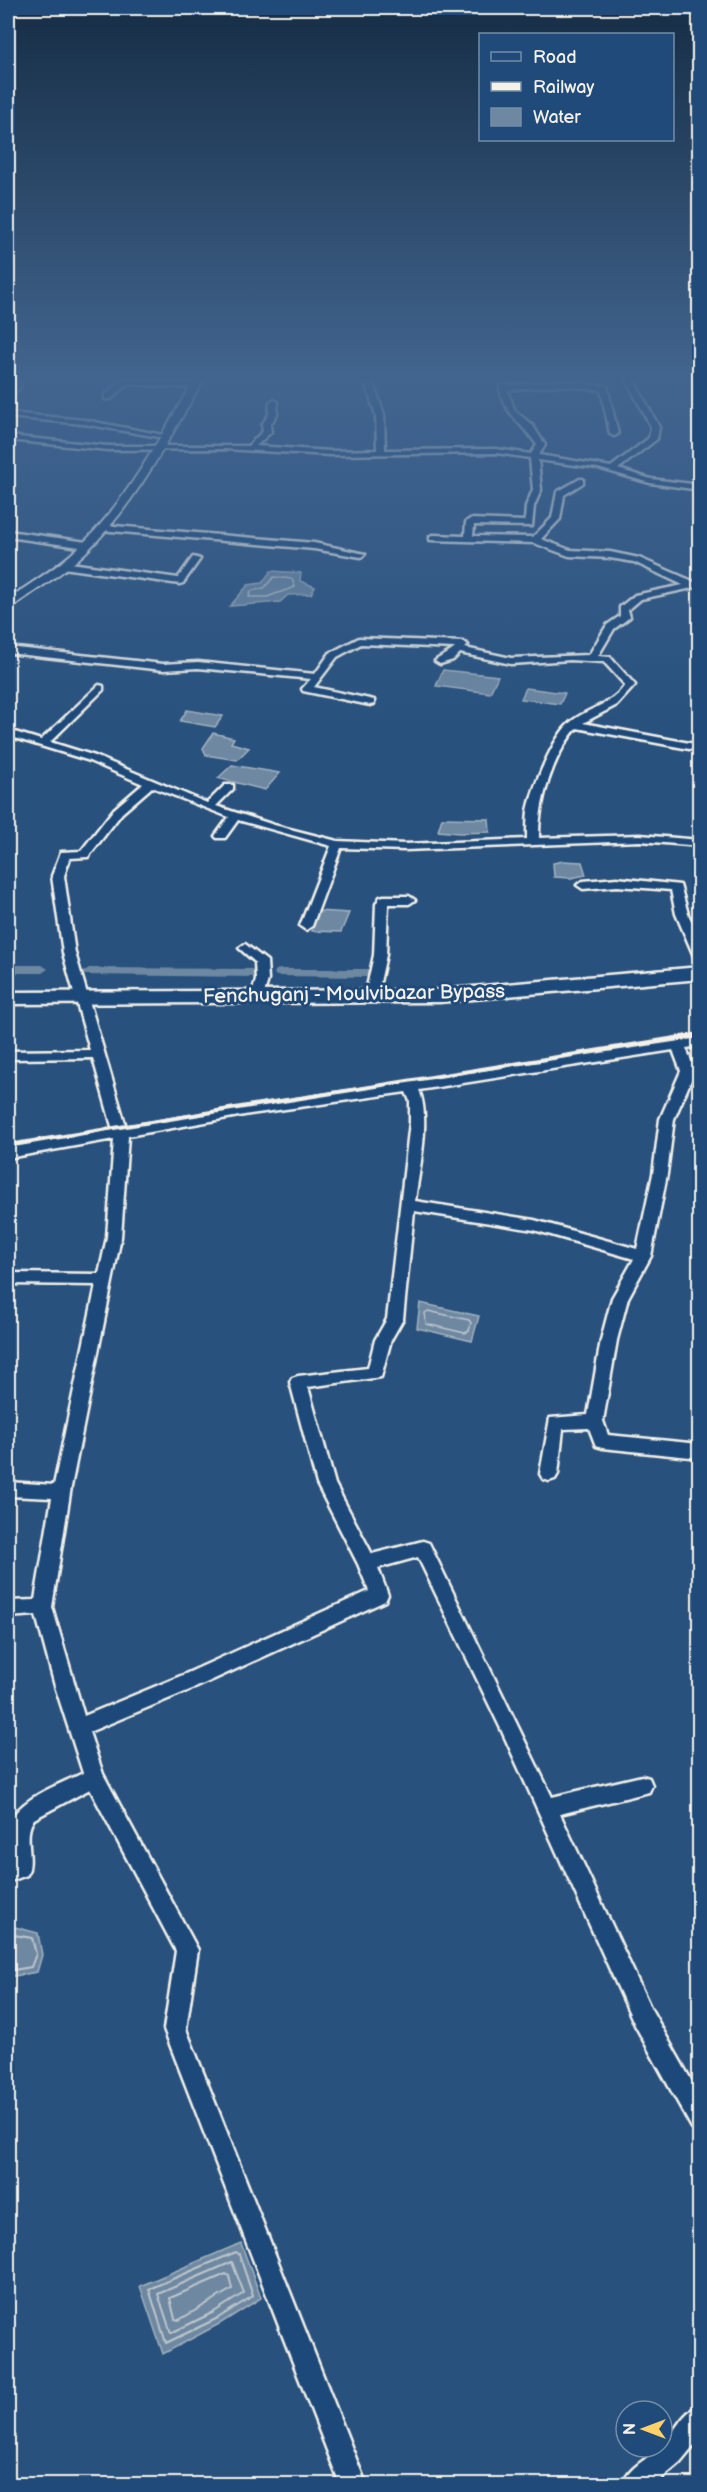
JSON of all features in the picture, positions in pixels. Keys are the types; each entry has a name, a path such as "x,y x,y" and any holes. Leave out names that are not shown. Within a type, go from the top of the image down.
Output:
{"highway":[{"name":"Fenchuganj - Moulvibazar Bypass","path":"8,998 371,996 484,993 699,973"}],"main road":[{"path":"8,604 63,565 83,544 121,495"},
{"path":"8,597 103,528 127,495"}],"street":[{"path":"469,539 470,522 529,524 530,506 535,495"},
{"path":"535,540 556,519 560,495"},
{"path":"103,528 314,546 361,554"},
{"path":"8,534 83,544"},
{"path":"433,538 535,540 569,553 610,555 636,560 695,585"},
{"path":"63,565 180,581 196,559"},
{"path":"592,658 610,627 625,617 623,609 638,597 695,585"},
{"path":"370,702 307,689 338,652 348,650 359,641 463,645 450,658 440,661"},
{"path":"8,650 67,655 163,668 198,665 318,677"},
{"path":"459,650 511,661 570,657 607,659 630,685 626,692 607,708 574,724 561,745 543,782 533,812 533,842"},
{"path":"44,743 99,688"},
{"path":"574,724 699,748"},
{"path":"8,733 91,758 208,807 337,844 405,847 564,839 640,838 699,843"},
{"path":"150,783 118,811 84,855 65,854 58,876 69,953 121,1134 114,1237 62,1492 43,1607 77,1728 94,1777 187,1950 175,2029 352,2484"},
{"path":"208,807 229,787"},
{"path":"221,836 235,816"},
{"path":"306,926 337,844"},
{"path":"583,885 617,882 676,887 682,914 699,956"},
{"path":"371,996 380,956 382,904 384,900 410,900"},
{"path":"246,948 261,961 262,980 257,997"},
{"path":"8,1153 250,1110 699,1042"},
{"path":"677,1045 684,1056 688,1071 667,1119 660,1174 643,1256 620,1298 609,1340 595,1421 602,1441 699,1451"},
{"path":"8,1055 97,1054"},
{"path":"77,1728 190,1681 379,1595 367,1563 326,1484 298,1382 375,1373 383,1340 395,1319 417,1122 417,1101 411,1087"},
{"path":"406,1205 534,1225 643,1256"},
{"path":"8,1278 105,1280"},
{"path":"549,1474 556,1423 595,1421"},
{"path":"8,1489 62,1492"},
{"path":"367,1563 423,1548 547,1808 643,2017 699,2120"},
{"path":"8,1609 43,1607"},
{"path":"8,1872 20,1868 18,1825 27,1812 94,1777"},
{"path":"547,1808 642,1785"},
{"path":"636,2484 671,2454 699,2418"}],"water":[{"path":"271,571 301,573 300,581 315,587 311,594 288,595 280,602 230,606 248,585 262,583"},
{"path":"443,670 498,676 490,693 436,686"},
{"path":"526,688 565,693 560,704 521,699"},
{"path":"187,710 223,716 215,727 180,721"},
{"path":"213,733 234,738 231,743 249,748 237,760 206,755 203,748"},
{"path":"232,765 280,773 265,790 218,778"},
{"path":"442,818 489,819 490,832 438,831"},
{"path":"582,862 586,875 571,878 554,877 553,863"},
{"path":"318,911 349,913 341,932 312,931"},
{"path":"420,1303 479,1316 472,1341 417,1328"},
{"path":"15,1927 38,1933 42,1955 37,1972 8,1977 8,1928"},
{"path":"241,2243 261,2298 221,2323 163,2354 140,2286"}],"waterway":[{"path":"8,969 42,969"},
{"path":"89,972 255,973"},
{"path":"280,973 369,973"}],"railway":[{"path":"8,1145 700,1034"}]}
